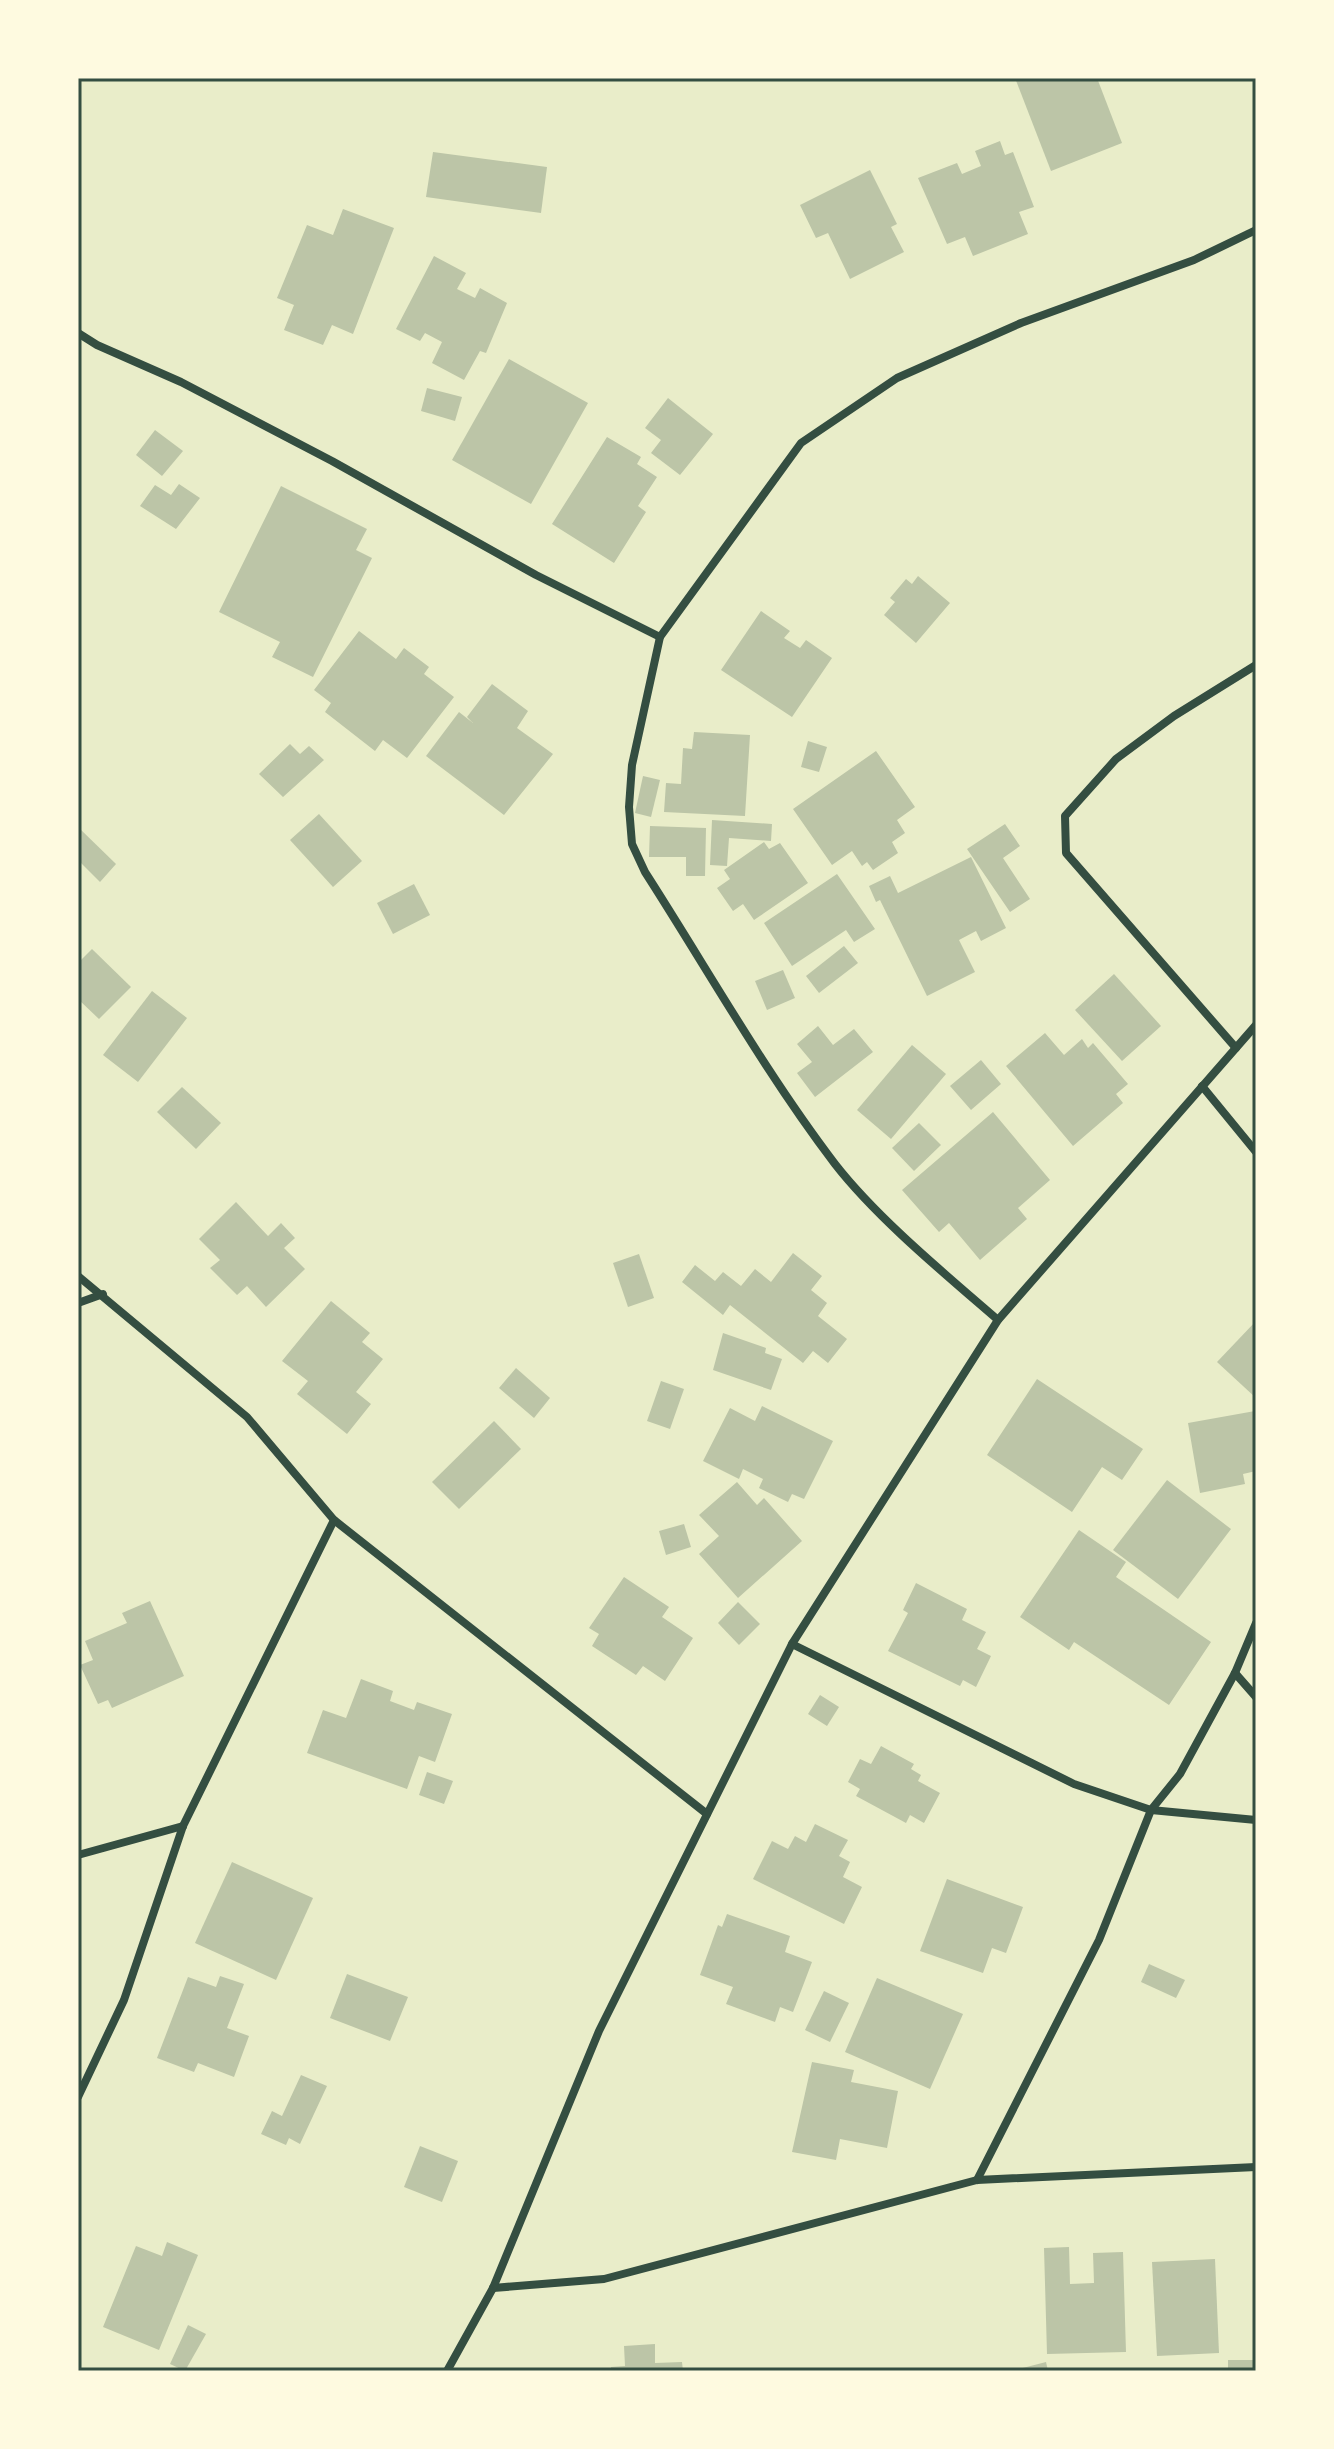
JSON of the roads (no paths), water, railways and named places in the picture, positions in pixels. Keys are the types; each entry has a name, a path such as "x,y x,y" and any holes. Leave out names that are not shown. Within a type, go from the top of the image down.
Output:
{"street":[{"path":"998,1320 926,1258 837,1166 751,1041 645,872 632,844 629,807 632,765 660,637 801,443 885,386 1021,323 1194,260 1256,230"},
{"path":"78,333 332,461 536,575 660,637"},
{"path":"1236,1048 1066,853 1065,816 1116,759 1174,716 1256,665"},
{"path":"447,2371 493,2288 599,2031 792,1644 998,1320 1256,1025"},
{"path":"1202,1086 1256,1152"},
{"path":"78,1276 247,1417 334,1520 707,1814"},
{"path":"78,1303 103,1294"},
{"path":"78,2097 124,2000 183,1826 334,1520"},
{"path":"977,2180 1099,1940 1151,1810 1180,1774 1235,1673 1256,1623"},
{"path":"792,1644 1074,1784 1151,1810 1256,1820"},
{"path":"1235,1673 1256,1697"},
{"path":"78,1855 183,1826"},
{"path":"493,2288 604,2279 977,2180 1256,2167"}]}
